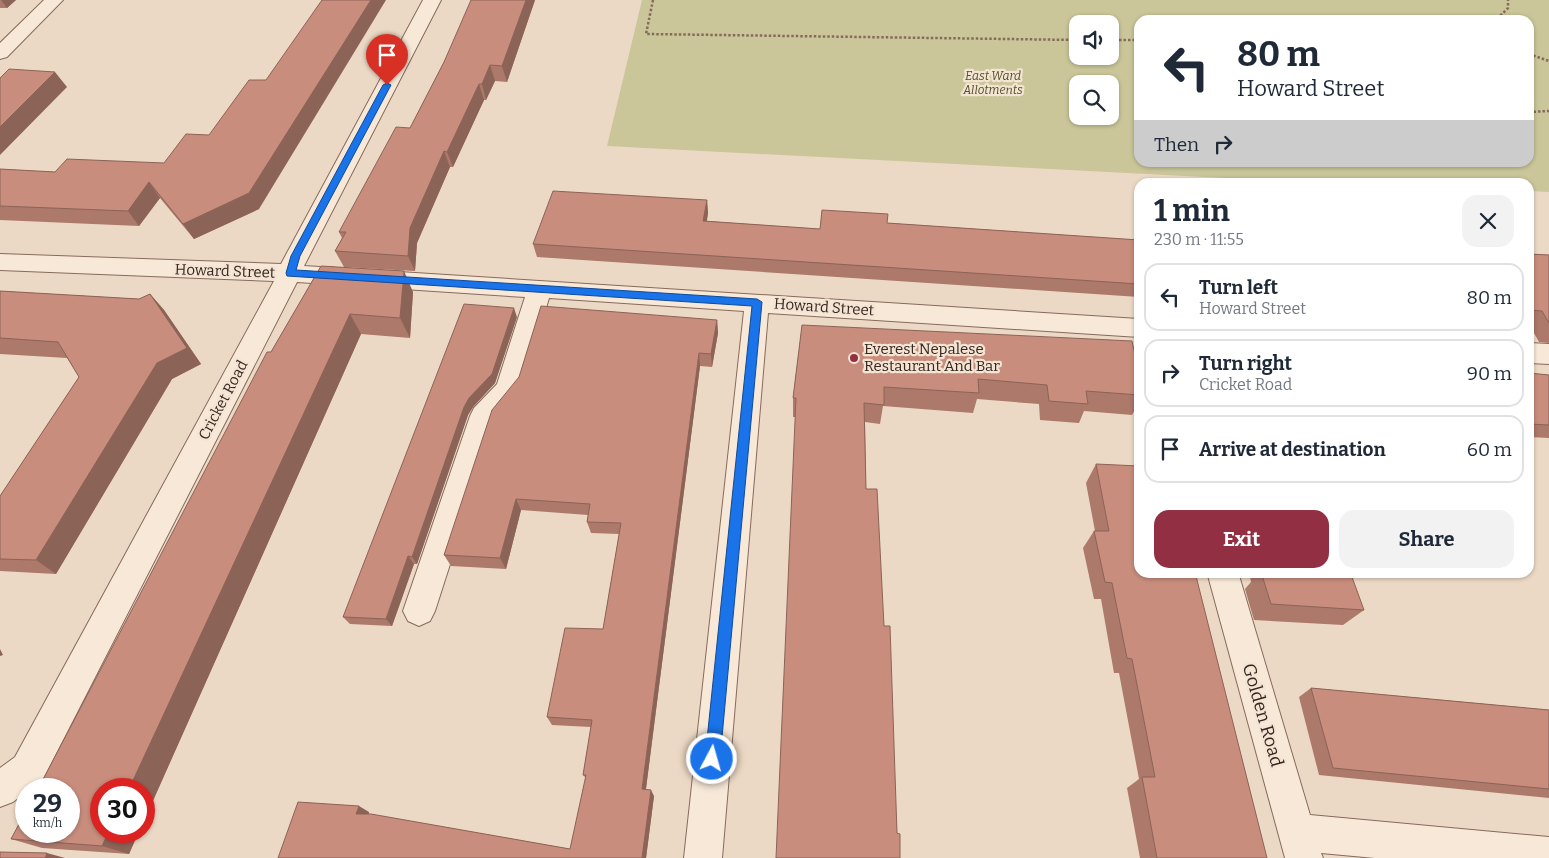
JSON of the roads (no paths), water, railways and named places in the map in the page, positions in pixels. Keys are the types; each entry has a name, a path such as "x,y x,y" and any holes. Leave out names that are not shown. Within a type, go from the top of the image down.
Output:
{"street":[{"path":"0,53 54,0"},
{"name":"Cricket Road","path":"0,789 28,770 432,0"},
{"name":"Howard Street","path":"0,262 290,273 1134,328"},
{"path":"419,611 484,416 509,389 540,289"},
{"path":"703,858 757,302"},
{"path":"1534,353 1549,354"},
{"name":"Golden Road","path":"1224,578 1300,845"},
{"path":"1300,845 1549,856"}],"place":[{"name":"Everest Nepalese Restaurant And Bar","path":"854,358"}],"park label":[{"name":"East Ward Allotments","path":"993,83"}]}
